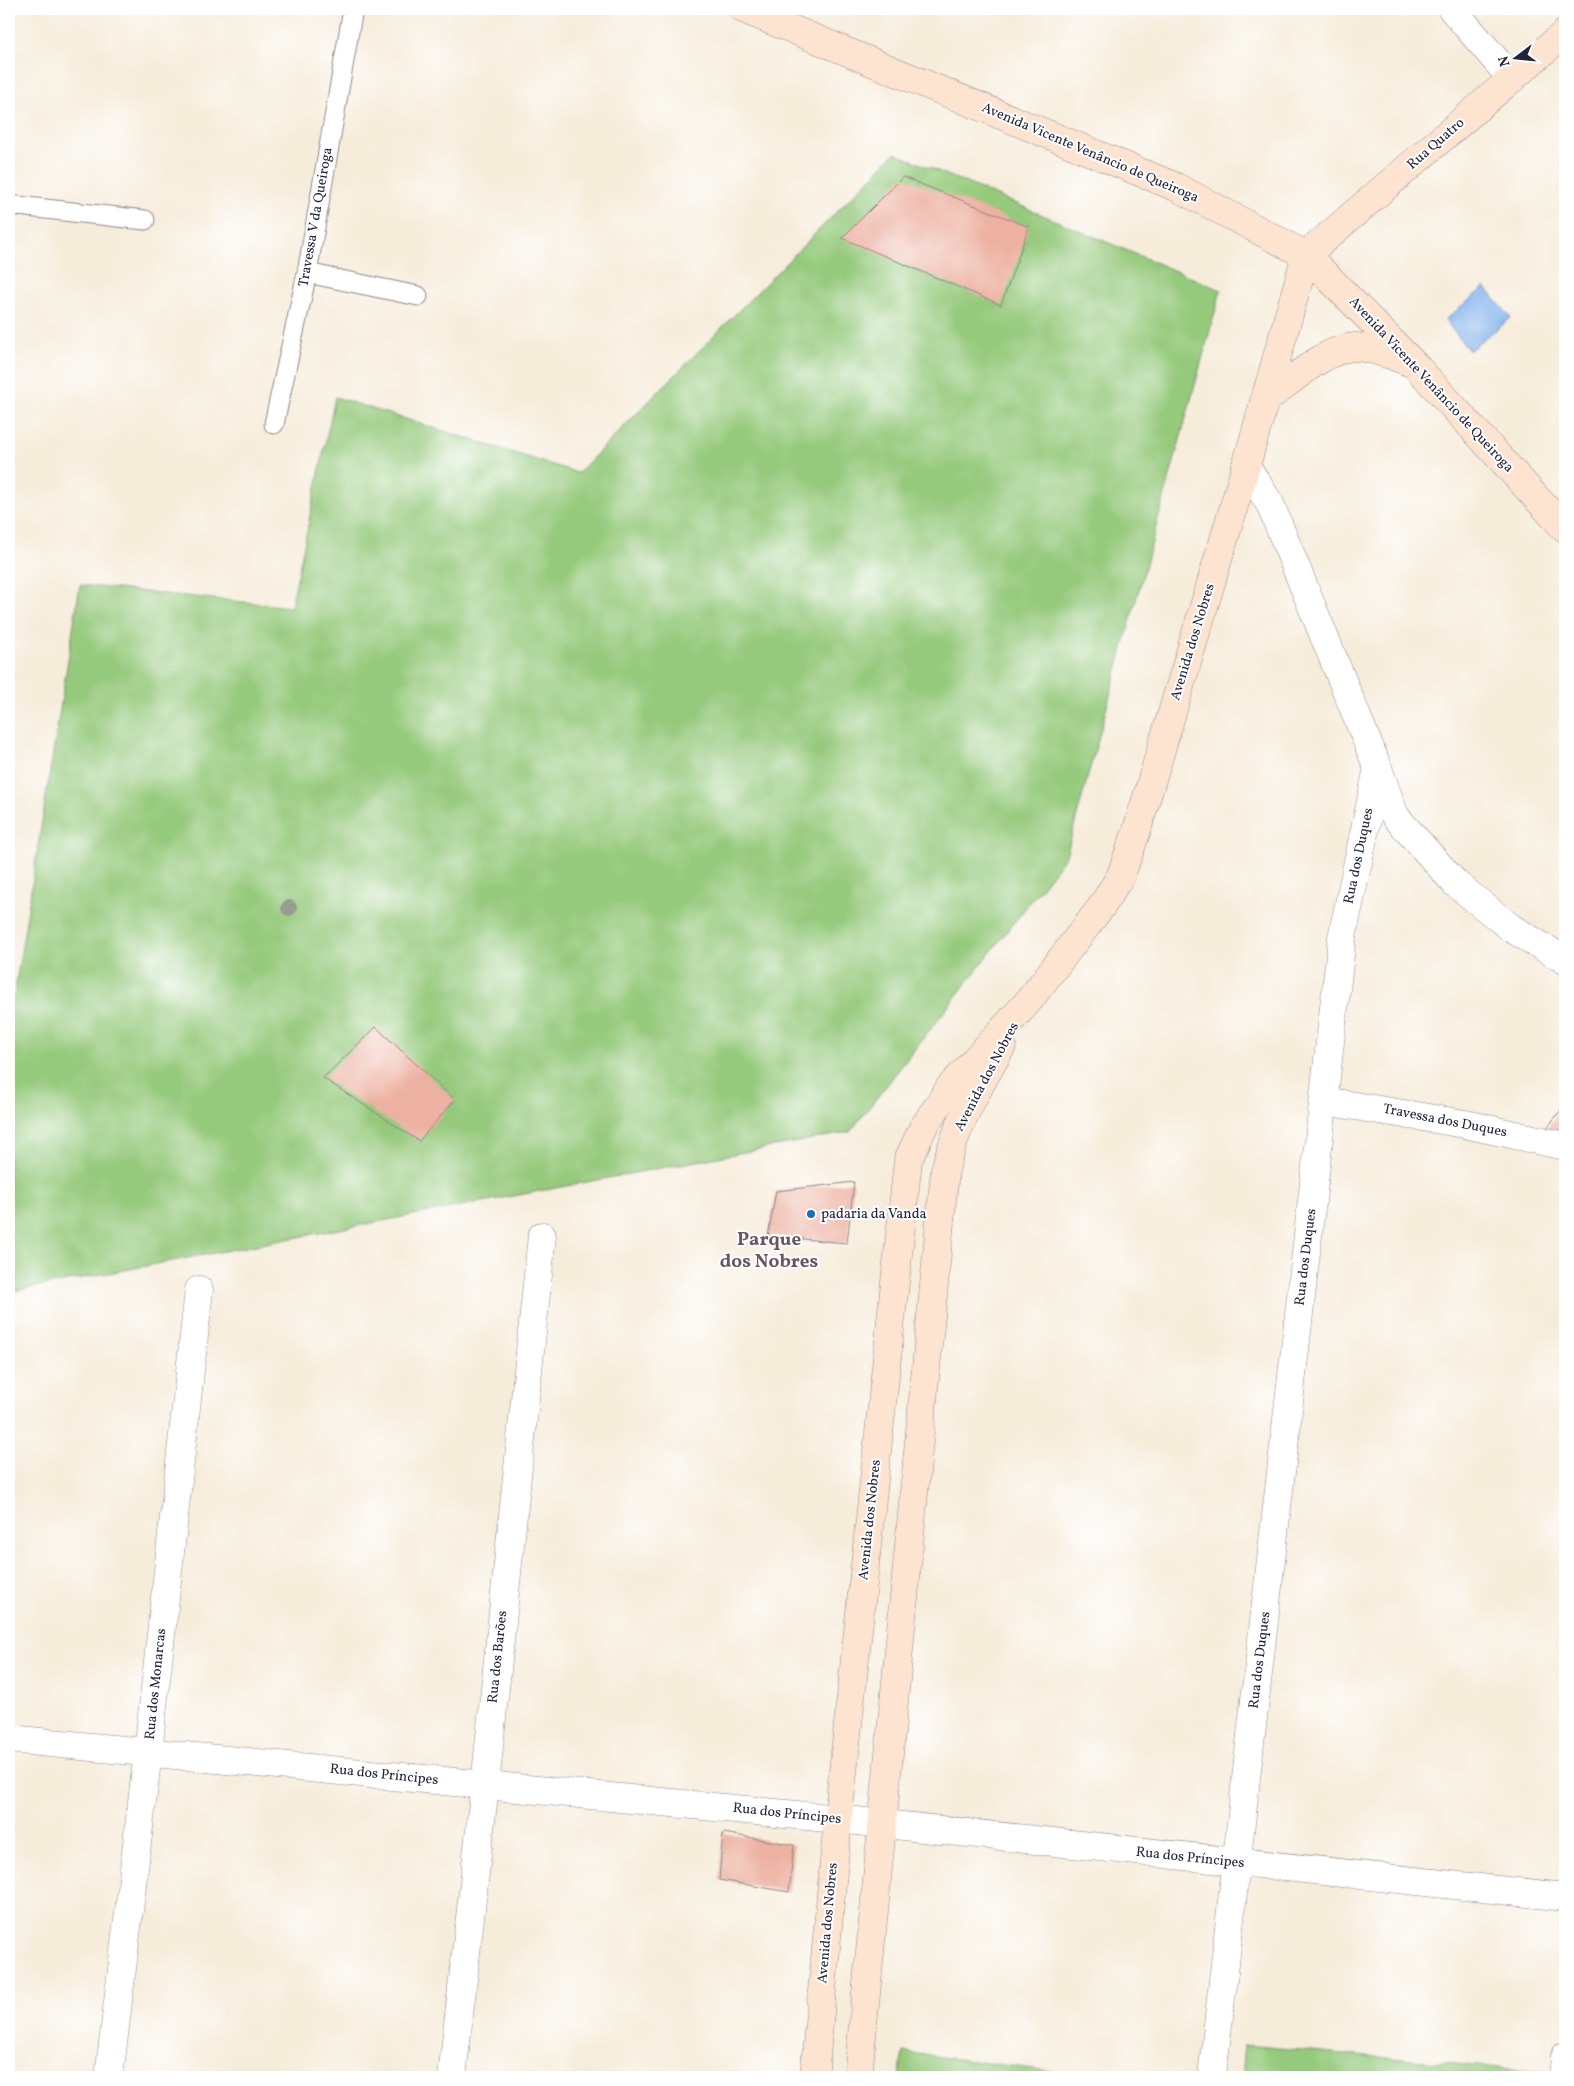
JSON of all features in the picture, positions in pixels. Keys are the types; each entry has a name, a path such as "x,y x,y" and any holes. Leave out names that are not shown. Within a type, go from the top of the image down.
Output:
{"main road":[{"name":"Avenida Vicente Venâncio de Queiroga","path":"743,9 1176,187 1306,255 1414,364 1565,528"},
{"name":"Rua Quatro","path":"1306,255 1565,33"},
{"name":"Avenida dos Nobres","path":"814,2077 838,1819 908,1160 923,1128 950,1087 1027,1003 1102,906 1120,876 1136,833 1246,466 1306,255"},
{"path":"1264,401 1304,371 1339,351 1356,347 1377,350 1414,364"},
{"name":"Avenida dos Nobres","path":"858,2077 946,1170 952,1142 964,1112 1027,1003"}],"street":[{"path":"1452,9 1512,79"},
{"path":"1246,466 1270,504 1378,768 1395,816 1455,883 1511,928 1565,960"},
{"name":"Rua dos Duques","path":"1212,2077 1342,937 1378,768"},
{"name":"Travessa dos Duques","path":"1324,1101 1465,1124 1565,1146"},
{"name":"Rua dos Barões","path":"452,2077 485,1785 542,1236"},
{"name":"Rua dos Monarcas","path":"109,2077 148,1752 199,1290"},
{"name":"Rua dos Príncipes","path":"9,1739 838,1819 1565,1897"},
{"path":"1563,2077 1565,2056"}],"lane":[{"name":"Travessa V da Queiroga","path":"274,424 307,273 353,9"},
{"path":"9,204 145,220"},
{"path":"307,273 418,296"}],"green space":[{"path":"895,153 1221,290 1066,856 850,1132 9,1292 9,1027 80,585 291,607 335,397 578,473"},
{"path":"1245,2045 1545,2072 1544,2077 1242,2077"},
{"path":"903,2052 1096,2077 899,2077"}],"water":[{"path":"1485,287 1511,318 1469,351 1445,320"}],"building":[{"path":"903,177 1029,227 1001,305 842,238"},
{"path":"376,1027 455,1100 419,1141 323,1078"},
{"path":"1565,1105 1565,1133 1542,1134"},
{"name":"padaria da Vanda","path":"854,1182 847,1243 768,1236 776,1191"},
{"path":"723,1833 794,1845 789,1892 719,1880"}],"place":[{"name":"padaria da Vanda","path":"811,1214"}],"district":[{"name":"Parque dos Nobres","path":"769,1251"}]}
